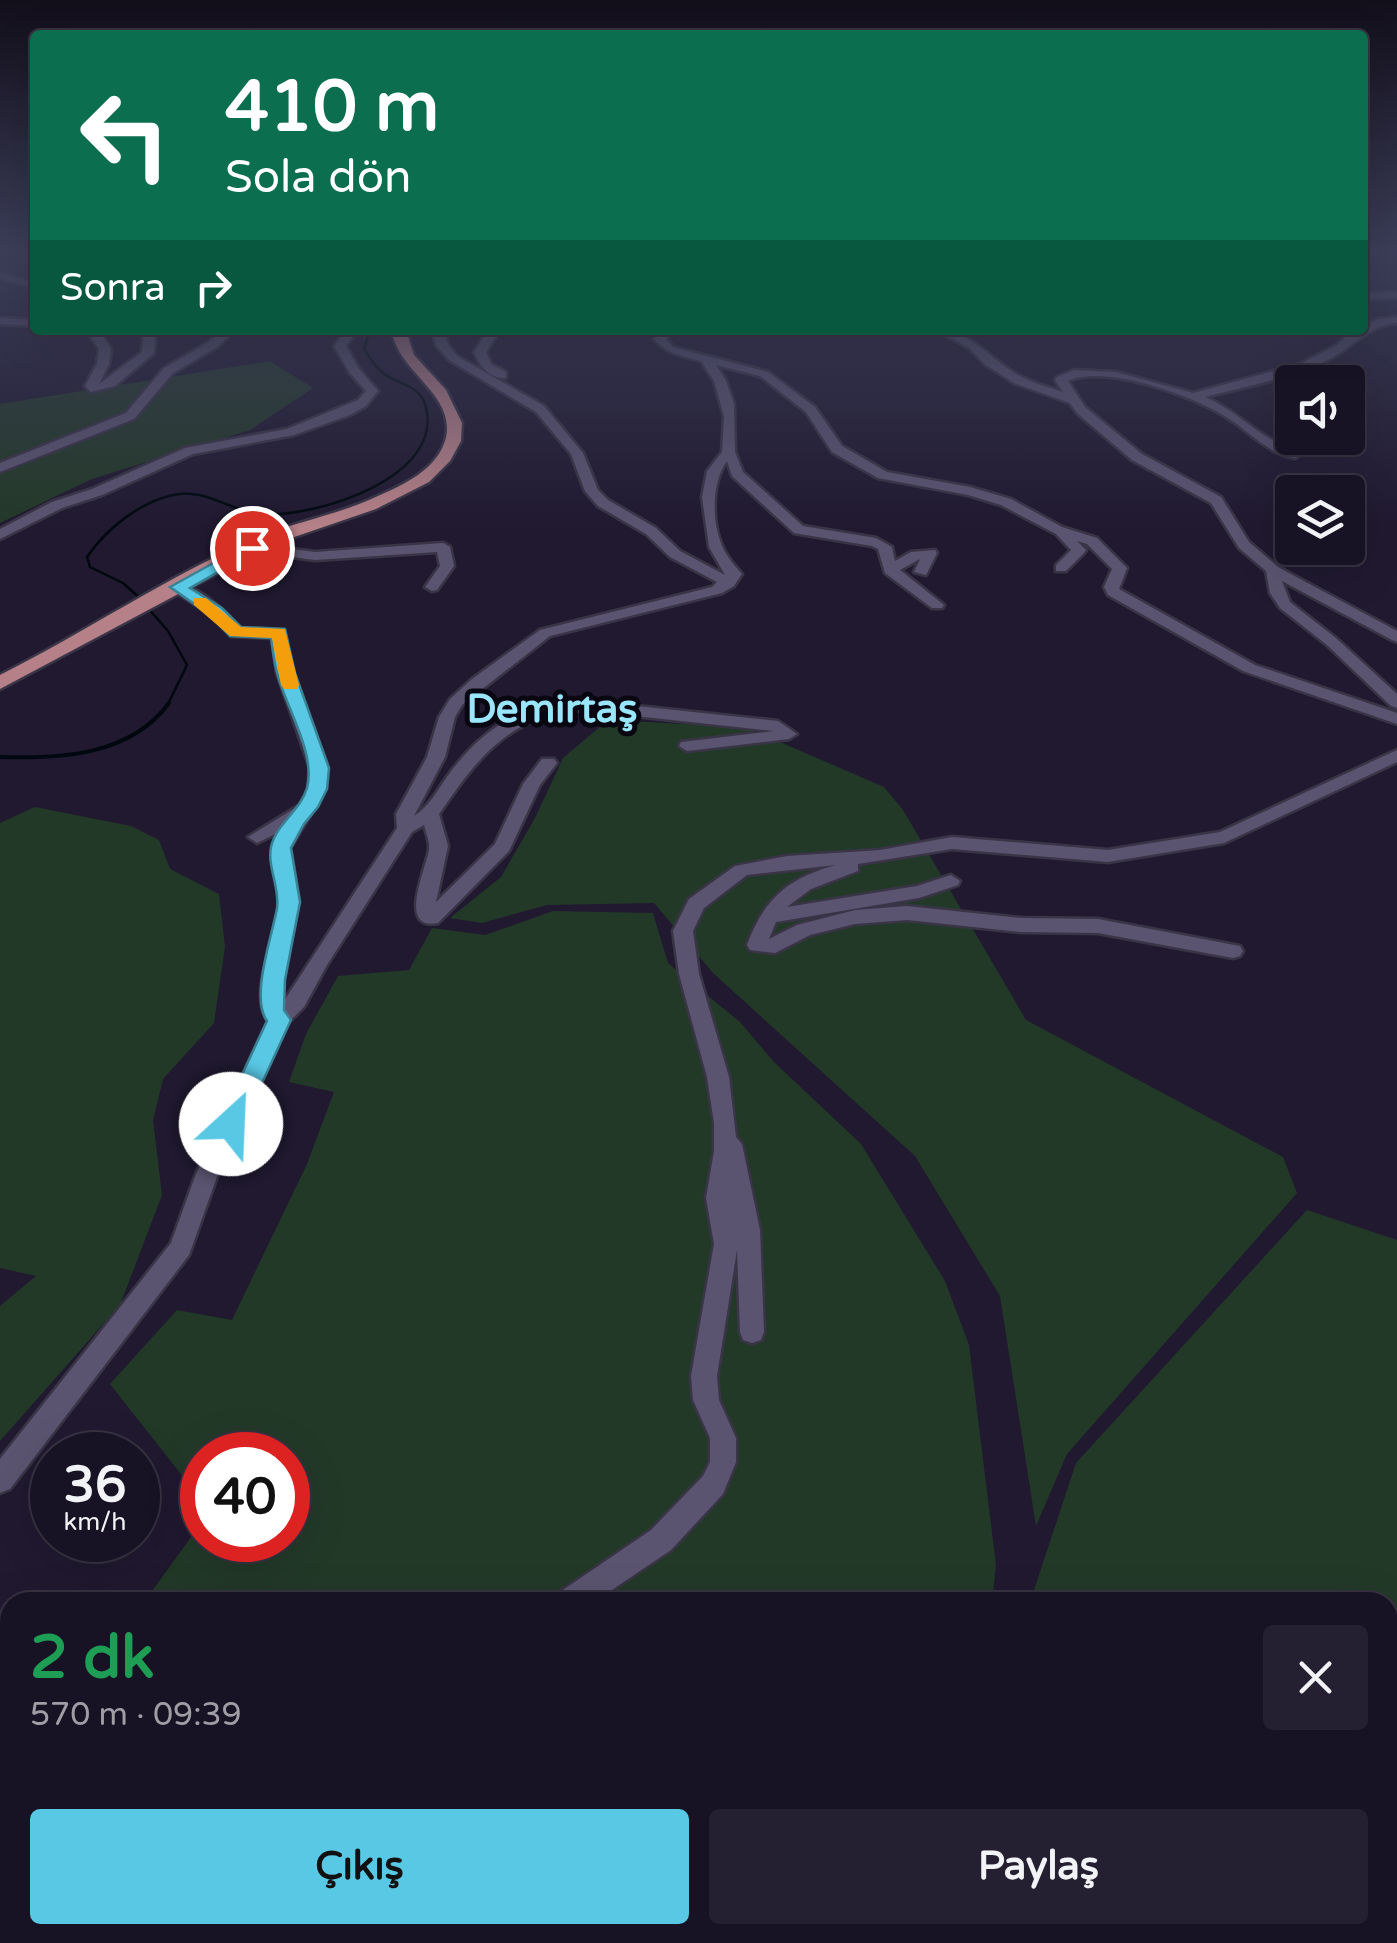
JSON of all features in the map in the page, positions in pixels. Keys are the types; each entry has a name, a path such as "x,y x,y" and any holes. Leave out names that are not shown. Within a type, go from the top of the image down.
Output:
{"main road":[{"path":"0,683 252,548 394,495 444,457 452,443 452,414 444,397 402,346"}],"street":[{"path":"105,346 102,371 91,386 94,389 112,384 148,353 149,346"},
{"path":"0,468 130,416 143,406 160,378 214,346"},
{"path":"0,535 57,505 190,452 290,432 346,412 362,403 372,390 354,371 340,346"},
{"path":"445,346 453,358 540,409 577,453 592,491 602,504 651,531 675,554 729,583"},
{"path":"484,346 480,352 486,366 503,376 504,385"},
{"path":"667,346 764,374 811,410 837,449 883,475 987,495 1057,530 1092,541 1120,568 1111,587 1113,592 1148,609 1182,635 1250,669 1336,695 1397,720"},
{"path":"972,346 990,363 1018,380 1076,401"},
{"path":"1194,396 1317,364 1346,346"},
{"path":"706,360 724,385 732,428 728,453 738,473 799,530 876,542 885,547 890,570 936,605"},
{"path":"1275,449 1233,415 1194,396 1118,376 1075,373 1060,380 1076,401 1138,457 1216,500 1244,546 1273,570 1397,637"},
{"path":"406,828 405,814 436,757 447,717 456,702 478,682 545,633 643,611 729,583 736,574 717,551 708,486 719,459 728,453"},
{"path":"1057,530 1080,550 1061,568"},
{"path":"252,548 316,556 443,547 446,566 432,587"},
{"path":"890,570 916,554 930,553 921,572"},
{"path":"1273,570 1276,594 1285,606 1332,642 1397,703"},
{"path":"178,587 216,612 236,632 279,633 286,673 319,768 317,789 281,848 289,902 273,980 272,1012 279,1020"},
{"path":"0,1480 181,1248 207,1174 279,1020 297,1002 318,962 406,828 430,814 457,775 498,732 517,720 556,706 675,712 778,726 789,734 687,746"},
{"path":"585,1592 661,1540 713,1485 724,1462 722,1438 706,1400 704,1376 726,1244 718,1198 725,1151 724,1123 718,1077 689,974 684,922 696,904 742,870 787,862 880,856 952,842 1108,856 1224,836 1397,755"},
{"path":"430,814 439,846 426,896 426,914 431,918 503,847 532,784 548,762"},
{"path":"257,836 308,807"},
{"path":"880,856 803,882 780,899 756,945 775,946 804,930 855,917 908,913 1021,926 1088,925 1233,951"},
{"path":"768,917 919,892 951,881"},
{"path":"724,1123 746,1211 752,1332"}],"green space":[{"path":"270,361 313,388 250,430 92,479 0,523 0,404"},
{"path":"608,720 745,727 884,787 903,810 1026,1020 1283,1157 1297,1193 1067,1454 1036,1526 1000,1296 915,1156 713,973 654,903 547,905 482,923 450,918 501,877 563,758"},
{"path":"35,807 131,826 159,840 170,869 219,894 225,947 214,1023 163,1079 153,1120 162,1195 120,1305 0,1441 0,1306 36,1276 0,1268 0,823"},
{"path":"553,911 653,913 668,963 740,1022 774,1062 861,1144 945,1281 969,1345 996,1565 993,1592 151,1592 180,1552 180,1562 310,1562 310,1432 180,1432 180,1473 160,1448 160,1432 148,1432 110,1384 177,1310 232,1320 307,1164 334,1092 289,1082 306,1034 338,976 409,970 432,928 485,935"},
{"path":"1307,1210 1397,1240 1397,1592 1033,1592 1076,1463"}],"waterway":[{"path":"141,599 123,583 90,567 87,557 104,536 136,510 184,493 262,514 313,509 372,488 398,472 417,453 427,430 425,404 413,389 383,373 365,346"},
{"path":"147,607 168,631 187,665 168,704"},
{"path":"0,757 92,751 135,734 168,704"}],"slow traffic":[{"path":"200,601 236,632 279,633 290,685"}],"district":[{"name":"Demirtaş","path":"552,708"}],"route":[{"path":"231,1124 279,1020 272,1012 273,980 289,902 281,848 317,789 319,768 286,673 279,633 236,632 216,612 178,587 252,548"}]}
